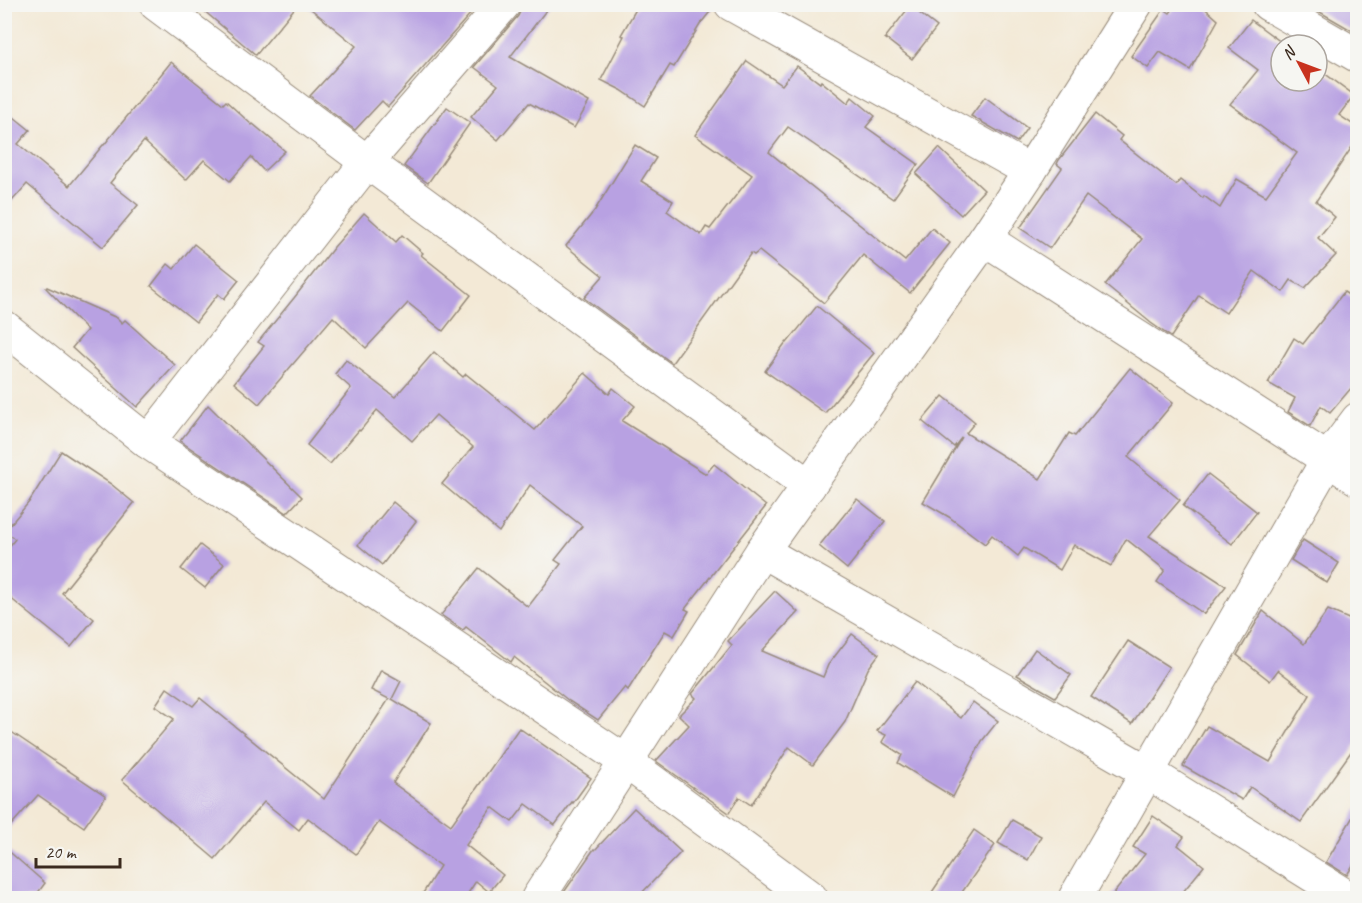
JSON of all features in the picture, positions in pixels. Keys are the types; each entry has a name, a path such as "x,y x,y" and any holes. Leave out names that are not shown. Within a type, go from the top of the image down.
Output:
{"street":[{"path":"156,4 808,486"},
{"path":"148,442 367,162 504,4"},
{"path":"730,4 1030,171"},
{"path":"538,898 762,551 985,239 1136,4"},
{"path":"1268,4 1358,56"},
{"path":"985,239 1358,479"},
{"path":"4,327 148,442 625,761 811,898"},
{"path":"1075,898 1328,459 1358,419"},
{"path":"762,551 1149,772 1349,898"}],"building":[{"path":"196,4 298,4 256,55"},
{"path":"305,4 479,4 388,107 382,101 355,130 310,96 356,46"},
{"path":"522,4 551,4 510,57 589,102 574,128 529,103 498,140 471,117 498,85 474,67 518,16"},
{"path":"639,4 712,4 713,8 674,67 670,65 645,106 601,80 624,36 621,35"},
{"path":"1177,4 1200,4 1218,20 1190,70 1160,52 1148,68 1131,56 1164,9 1170,13"},
{"path":"1306,4 1358,4 1358,34"},
{"path":"910,6 937,27 912,59 885,38"},
{"path":"1251,20 1269,33 1269,93 1329,93 1329,77 1354,95 1339,115 1358,128 1358,138 1316,201 1335,217 1318,238 1336,255 1305,288 1291,280 1283,292 1254,271 1226,313 1199,295 1171,337 1105,285 1142,239 1086,196 1050,248 1020,228 1062,168 1057,164 1059,160 1095,114 1122,136 1119,140 1176,185 1180,180 1220,208 1237,179 1266,196 1297,153 1230,104 1258,70 1229,48"},
{"path":"747,61 782,85 797,66 820,83 821,81 848,103 852,97 875,116 866,127 918,164 893,199 788,127 769,152 905,261 932,228 950,243 910,293 863,255 824,303 759,251 754,255 751,253 672,363 584,298 603,276 566,246 595,210 635,145 656,158 641,181 673,201 667,211 701,235 706,227 710,229 752,175 695,135"},
{"path":"171,62 223,104 226,101 285,151 264,171 251,157 230,181 204,160 186,180 144,141 110,183 138,205 103,247 27,184 4,210 4,109 30,130 18,144 69,186"},
{"path":"985,97 1027,128 1017,142 971,116"},
{"path":"447,107 470,123 428,183 404,166"},
{"path":"939,148 984,190 961,215 916,174"},
{"path":"364,213 396,242 402,235 423,253 421,255 471,295 443,331 408,303 366,348 333,317 259,404 234,383 264,346 258,342"},
{"path":"194,244 239,280 224,299 218,294 196,322 151,286 168,264 174,269"},
{"path":"47,287 117,318 122,323 125,320 175,365 137,407 72,348 87,330"},
{"path":"1344,292 1358,301 1358,380 1330,413 1321,406 1310,426 1288,412 1295,398 1268,383 1294,338 1303,344"},
{"path":"817,306 874,353 825,413 765,371"},
{"path":"434,352 463,377 466,374 535,430 585,373 609,394 613,388 635,406 622,421 706,474 714,464 766,506 685,609 689,611 674,636 665,631 628,690 625,687 598,720 569,701 514,657 511,662 466,627 463,630 441,615 479,568 528,607 561,564 555,560 582,526 530,485 499,532 442,484 473,447 436,415 412,441 377,410 330,464 307,445 351,388 335,374 346,360 395,397"},
{"path":"1130,368 1173,403 1128,457 1180,500 1149,536 1226,586 1204,614 1157,582 1165,570 1126,539 1111,566 1074,545 1060,570 1024,548 1018,556 992,535 985,544 949,517 923,502 962,437 954,447 922,421 943,396 975,422 966,433 1040,479 1069,433 1075,436"},
{"path":"208,405 302,497 287,513 180,441"},
{"path":"61,451 111,484 134,503 62,593 94,619 71,647 4,593 4,553 15,539 5,531 29,502"},
{"path":"1208,474 1257,512 1232,544 1183,506"},
{"path":"857,499 885,521 847,569 819,546"},
{"path":"393,502 416,521 382,565 358,545"},
{"path":"1303,540 1339,563 1327,583 1291,560"},
{"path":"200,545 224,564 205,588 181,569"},
{"path":"775,591 798,612 762,651 823,677 828,665 852,634 879,654 868,669 845,722 813,765 789,747 751,805 739,797 729,813 656,761 689,725 679,715 696,698 692,694 732,645 728,641"},
{"path":"1328,610 1358,623 1358,742 1301,822 1250,787 1242,800 1183,766 1207,726 1270,762 1310,695 1278,670 1270,681 1237,655 1263,611 1304,644"},
{"path":"1128,641 1169,667 1132,724 1091,697"},
{"path":"1035,649 1071,675 1055,697 1017,675"},
{"path":"381,670 401,681 392,699 431,723 393,783 451,825 519,728 591,778 555,825 526,804 512,822 492,807 466,845 503,875 489,892 476,881 465,898 420,898 440,866 379,822 356,854 308,818 299,830 264,802 215,859 122,780 174,719 155,706 167,688 193,706 200,698 324,799 389,699 371,690"},
{"path":"915,682 961,718 973,702 998,721 982,741 953,797 898,763 902,755 882,742 886,735 877,731"},
{"path":"4,727 106,796 84,827 38,795 4,833"},
{"path":"634,808 681,852 637,898 560,898 594,849"},
{"path":"1358,808 1358,857 1347,875 1326,862"},
{"path":"1153,816 1184,837 1178,845 1204,866 1178,898 1110,898 1145,854 1133,847"},
{"path":"1012,820 1041,836 1028,860 998,843"},
{"path":"974,830 995,845 958,898 928,898"},
{"path":"4,847 45,883 34,898 4,898"}]}
